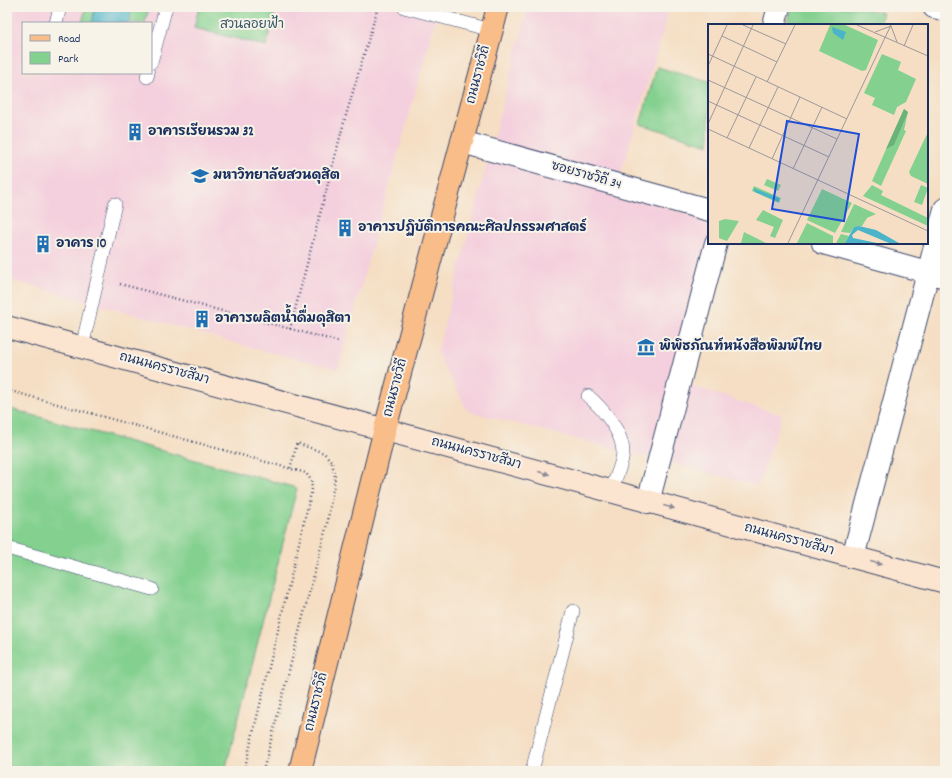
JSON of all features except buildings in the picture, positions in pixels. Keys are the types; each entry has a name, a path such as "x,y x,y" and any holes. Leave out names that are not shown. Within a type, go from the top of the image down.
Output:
{"main road":[{"name":"ถนนราชวิถี","path":"300,771 385,429 498,7"},
{"name":"ถนนนครราชสีมา","path":"7,327 945,582"}],"street":[{"path":"774,24 779,7"},
{"path":"934,7 945,10"},
{"name":"ซอยราชวิถี 34","path":"462,142 708,210"},
{"path":"853,557 936,275 945,209"},
{"path":"648,502 716,244"},
{"path":"827,244 936,275"}],"lane":[{"path":"56,22 60,7"},
{"path":"152,58 166,7"},
{"path":"404,7 491,30"},
{"path":"82,347 115,204"},
{"path":"588,396 617,431 622,442 622,460 611,491"},
{"path":"7,548 152,589"},
{"path":"532,771 573,611"}],"path":[{"path":"290,329 344,122 378,7"},
{"path":"98,278 340,342"},
{"path":"7,390 306,473 311,480 312,489 244,771"},
{"path":"263,771 326,524 335,478 332,462 324,453 297,443 290,469"}],"shaded area":[{"name":"มหาวิทยาลัยสวนดุสิต","path":"7,7 439,7 338,369 260,350 7,279"},
{"path":"528,7 670,7 616,191 708,221 708,244 726,244 691,386 782,415 758,486 468,411 437,353"}],"green space":[{"path":"86,7 149,7 145,22 82,22"},
{"name":"สวนลอยฟ้า","path":"199,7 276,7 266,46 194,28"},
{"path":"792,7 861,7 883,13 879,24 787,24"},
{"path":"657,67 708,82 708,145 640,124"},
{"path":"7,408 297,488 225,771 7,771"}],"water":[{"path":"95,7 132,7 129,22 92,22"}],"place":[{"name":"อาคารเรียนรวม 32","path":"135,132"},
{"name":"มหาวิทยาลัยสวนดุสิต","path":"200,176"},
{"name":"อาคารปฏิบัติการคณะศิลปกรรมศาสตร์","path":"345,228"},
{"name":"อาคาร 10","path":"43,244"},
{"name":"อาคารผลิตน้ำดื่มดุสิตา","path":"202,319"},
{"name":"พิพิธภัณฑ์หนังสือพิมพ์ไทย","path":"646,347"}]}
